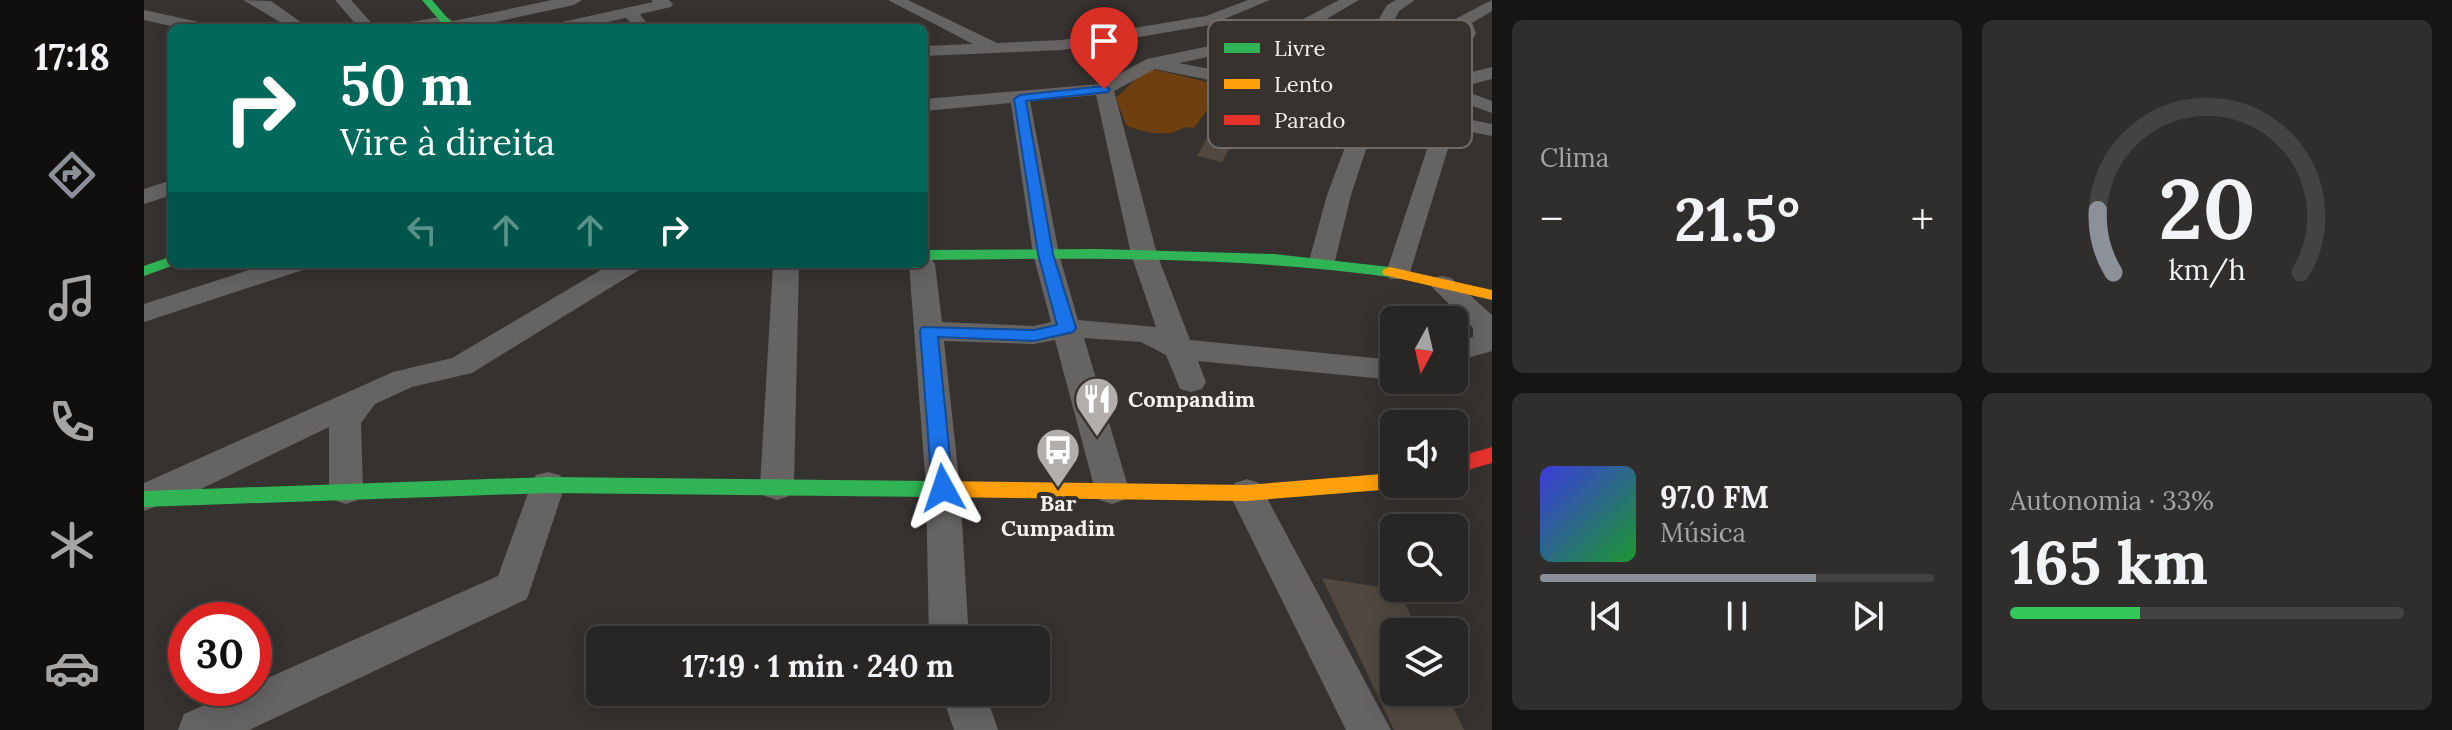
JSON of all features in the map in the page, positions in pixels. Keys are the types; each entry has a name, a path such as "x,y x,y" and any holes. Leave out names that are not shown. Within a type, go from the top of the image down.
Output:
{"street":[{"path":"251,0 265,4 295,24"},
{"path":"343,0 364,24"},
{"path":"454,24 574,0"},
{"path":"896,0 993,47"},
{"path":"1210,20 1262,0"},
{"path":"1314,20 1351,0"},
{"path":"434,1 448,24"},
{"path":"576,24 668,1"},
{"path":"1465,20 1492,4"},
{"path":"629,12 643,24"},
{"path":"144,15 184,24"},
{"path":"928,51 1062,45 1208,20"},
{"path":"928,105 1020,99 1104,89 1153,63 1208,51"},
{"path":"1153,63 1208,70"},
{"path":"1472,81 1492,73"},
{"path":"1104,89 1144,254 1191,382"},
{"path":"1472,92 1492,94"},
{"path":"1020,99 1046,254 1112,490"},
{"path":"1472,99 1492,107"},
{"path":"1472,125 1492,130"},
{"path":"1322,261 1339,195 1360,148"},
{"path":"1399,273 1438,148"},
{"path":"144,197 168,188"},
{"path":"928,255 1144,254 1322,261 1399,273 1492,295"},
{"path":"144,271 168,262"},
{"path":"144,313 282,268"},
{"path":"144,498 404,379 461,366 623,268"},
{"path":"777,486 786,268"},
{"path":"922,268 943,488 948,626"},
{"path":"1442,284 1466,306"},
{"path":"1468,308 1487,326 1488,343 1468,348"},
{"path":"928,331 1034,335 1067,328 1146,333 1179,349 1380,369"},
{"path":"346,490 345,422 364,396"},
{"path":"1468,462 1492,455"},
{"path":"144,498 548,485 1247,493 1380,482"},
{"path":"200,730 513,587 548,485"},
{"path":"1247,493 1369,730"},
{"path":"968,706 976,730"}],"shaded area":[{"path":"1148,68 1208,82 1208,108 1194,128 1174,132 1156,133 1126,125 1116,98"}],"building":[{"path":"1208,136 1208,148 1230,148 1222,162 1197,156"},
{"path":"1322,578 1380,587 1380,602 1404,602 1412,618 1380,618 1380,700"},
{"path":"1383,706 1453,706 1464,730 1394,730"}],"traffic: fast":[{"path":"427,0 448,24"},
{"path":"928,255 1216,256 1332,264 1390,272"},
{"path":"144,271 168,262"},
{"path":"144,499 548,485 933,489"}],"traffic: slow":[{"path":"1390,272 1492,295"},
{"path":"933,489 1247,493 1380,482"}],"traffic: jam":[{"path":"1468,462 1492,455"}],"place":[{"name":"Compandim","path":"1097,438"},
{"name":"Bar Cumpadim","path":"1058,489"}],"route":[{"path":"943,488 928,331 1034,335 1067,328 1046,254 1020,99 1104,89"}]}
